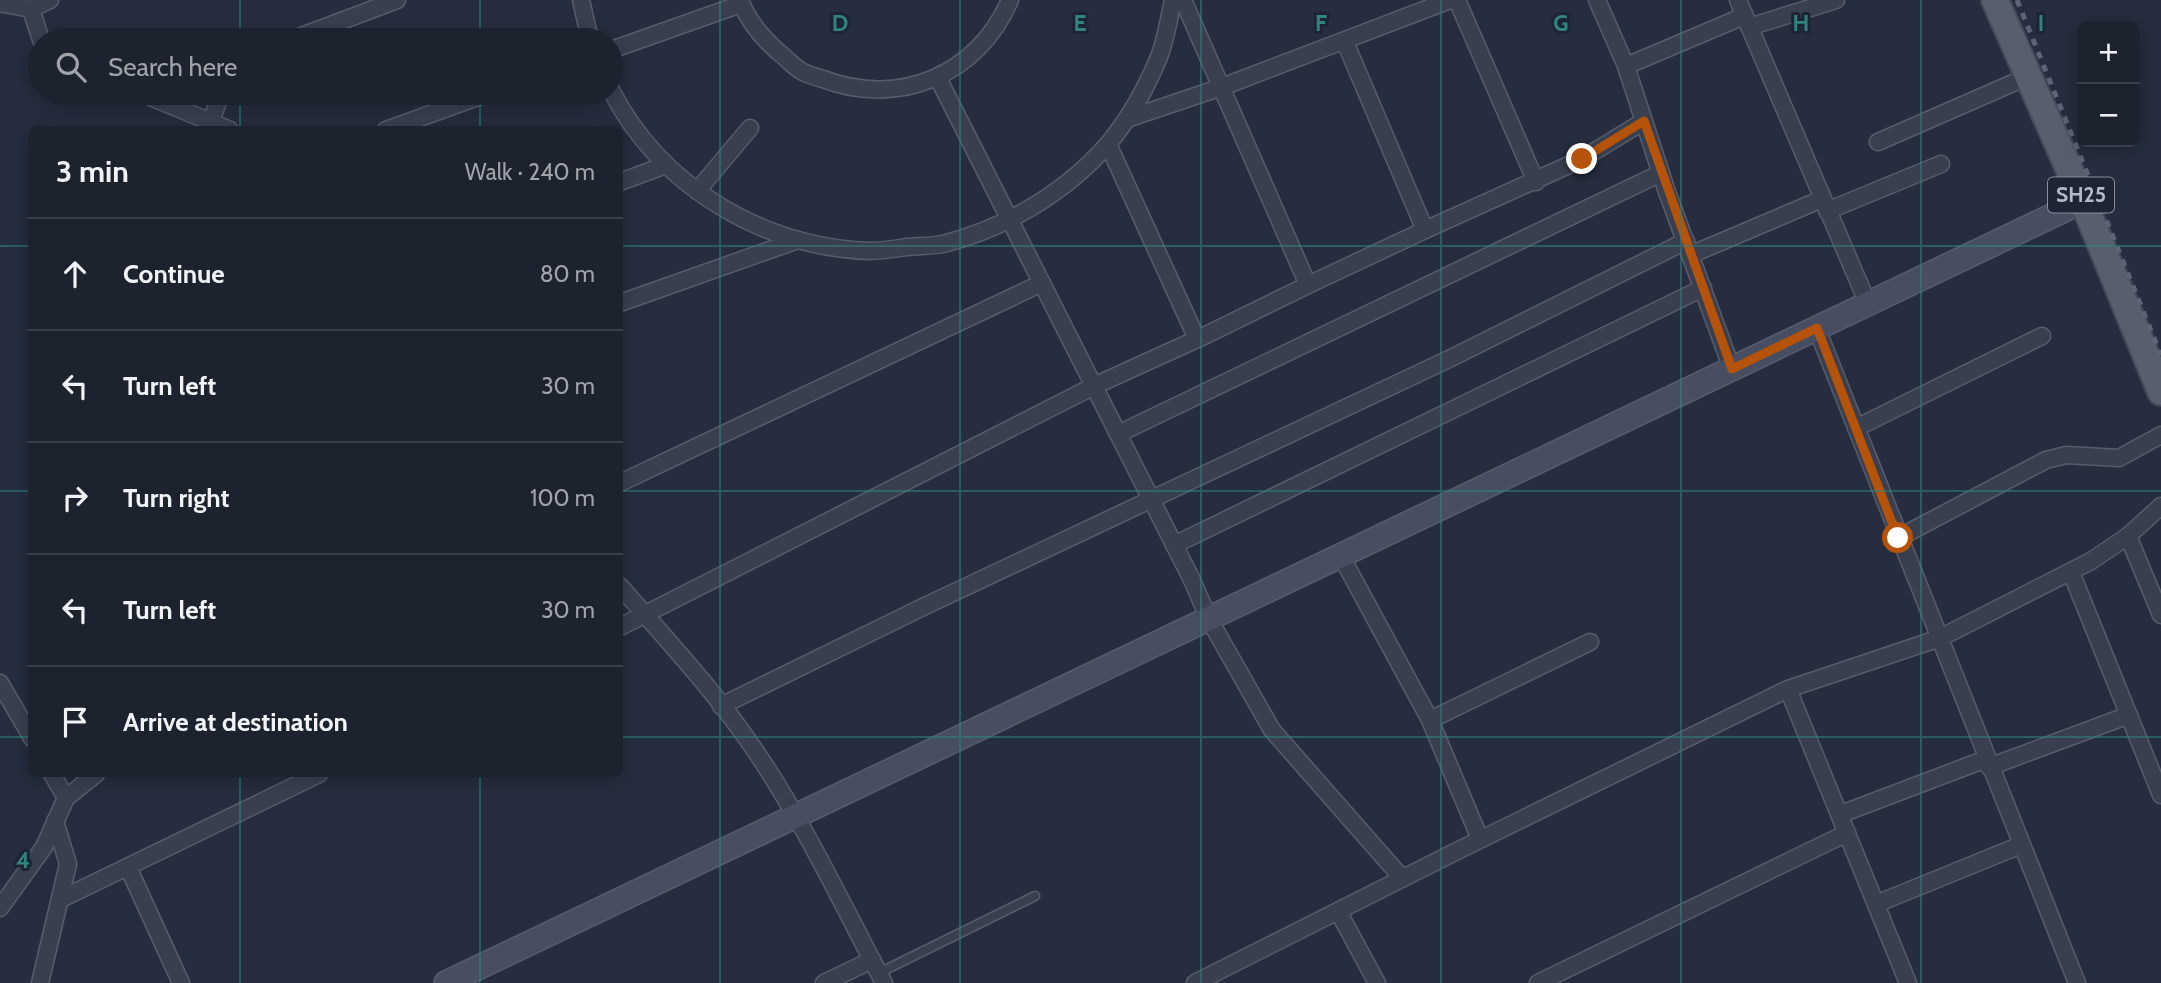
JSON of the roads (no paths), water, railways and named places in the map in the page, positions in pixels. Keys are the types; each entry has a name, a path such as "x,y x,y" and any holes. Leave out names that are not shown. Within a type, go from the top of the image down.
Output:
{"main road":[{"name":"SH25","path":"1996,0 2083,201 2161,392"},
{"path":"453,981 2083,201"}],"street":[{"path":"0,3 31,9 50,0"},
{"path":"323,28 397,0"},
{"path":"581,0 587,28"},
{"path":"623,46 740,2 766,43 803,72 846,88 893,90 938,78 973,54 1000,21 1010,0"},
{"path":"618,105 623,115 666,165 697,191 750,223 798,240 869,251 942,244 1010,220 1063,187 1108,144 1127,119 1160,55 1173,0"},
{"path":"1183,0 1308,285"},
{"path":"1127,119 1345,42 1450,0"},
{"path":"1457,0 1536,182"},
{"path":"1597,0 1626,66 1661,173 1732,369"},
{"path":"1738,0 1868,304"},
{"path":"1626,66 1746,22 1836,0"},
{"path":"31,9 37,28"},
{"path":"1345,42 1425,230"},
{"path":"1878,142 2029,76"},
{"path":"938,78 1209,619 1272,730 1402,878"},
{"path":"170,105 220,126"},
{"path":"211,122 217,105"},
{"path":"397,126 456,105"},
{"path":"623,626 1094,386 1425,230 1536,182 1582,159 1644,121"},
{"path":"697,191 750,128"},
{"path":"1108,144 1197,339"},
{"path":"721,706 923,607 1688,248 1941,164"},
{"path":"623,181 666,165"},
{"path":"1118,434 1661,173"},
{"path":"623,302 798,240"},
{"path":"623,482 1042,284"},
{"path":"1174,545 1703,288"},
{"path":"1817,328 1898,538 2077,983"},
{"path":"1857,428 2042,335"},
{"path":"1898,538 2046,460 2066,455 2119,458 2161,435"},
{"path":"1195,983 1221,977 1402,878 1788,689 1940,638 2071,572 2128,536 2161,506"},
{"path":"2128,536 2161,615"},
{"path":"1341,556 1430,720 1480,839"},
{"path":"2071,572 2161,796"},
{"path":"623,589 693,670 752,746 795,817 878,972 824,983"},
{"path":"1430,720 1590,642"},
{"path":"0,683 28,731"},
{"path":"1788,689 1908,983"},
{"path":"1840,814 2129,715"},
{"path":"54,777 66,798"},
{"path":"0,908 44,847 66,798 92,777"},
{"path":"61,899 313,777"},
{"path":"40,983 68,864 55,821"},
{"path":"1538,983 1847,832"},
{"path":"1876,904 2021,845"},
{"path":"128,867 181,983"},
{"path":"1338,911 1377,983"}],"lane":[{"path":"878,972 1035,896"}],"railway":[{"path":"2017,0 2161,355"}]}
